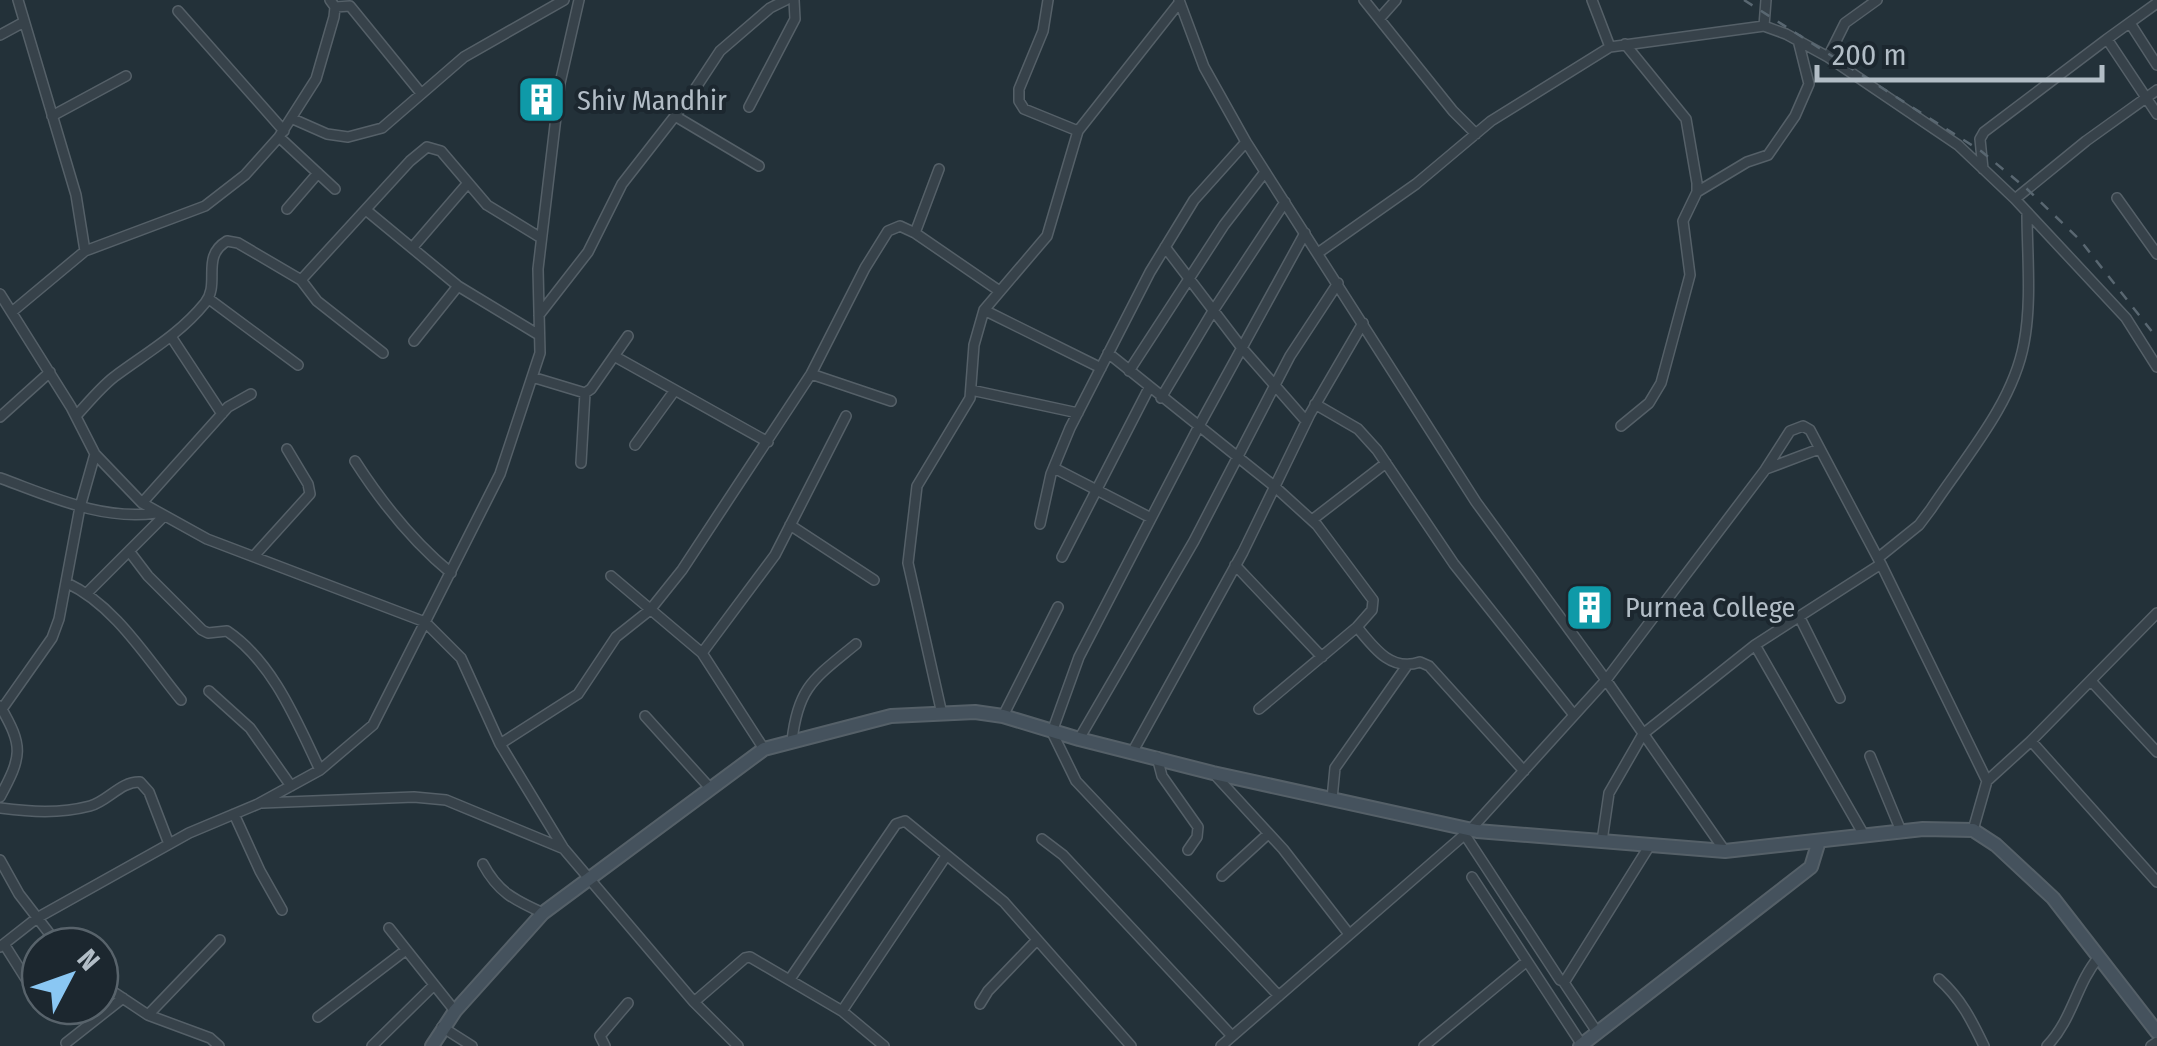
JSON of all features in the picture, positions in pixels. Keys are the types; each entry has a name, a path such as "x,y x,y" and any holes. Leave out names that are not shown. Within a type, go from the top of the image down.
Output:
{"street":[{"path":"293,118 327,134 361,136 382,128 464,56 564,0"},
{"path":"20,972 2,946 37,918 169,844 258,804 320,770 373,725 500,474 540,353 541,238 560,90 579,0"},
{"path":"539,315 588,252 622,184 720,51 770,8 790,0 796,18 749,107"},
{"path":"1048,0 1043,31 1019,89 1019,100 1024,110 1078,131"},
{"path":"1364,0 1476,134"},
{"path":"1380,18 1396,0"},
{"path":"1592,0 1610,47"},
{"path":"1764,26 1766,0"},
{"path":"1828,58 1845,23 1877,0"},
{"path":"21,1 76,195 85,251"},
{"path":"942,714 908,563 917,486 963,412 971,390 974,345 984,310 1048,236 1078,131 1179,1"},
{"path":"1179,1 1204,67 1246,142 1476,502 1726,851"},
{"path":"14,310 85,251 216,200 245,175 293,118 316,79 332,3 350,6 420,92"},
{"path":"1984,171 1980,139 1984,132 2157,3"},
{"path":"178,11 281,134 335,189"},
{"path":"0,34 24,22"},
{"path":"2130,23 2157,65"},
{"path":"1318,252 1416,184 1476,134 1610,47 1764,26 1828,58 1958,145 2016,199 2126,318 2157,366"},
{"path":"2107,39 2157,114"},
{"path":"1622,426 1649,403 1661,383 1690,275 1682,221 1697,192 1747,162 1768,156 1795,116 1809,84 1798,40"},
{"path":"1625,44 1686,118 1697,192"},
{"path":"52,116 126,76"},
{"path":"531,102 542,91 560,90"},
{"path":"2016,199 2157,90"},
{"path":"675,116 759,166"},
{"path":"1040,524 1054,468 1108,353 1194,200 1246,142"},
{"path":"301,280 410,160 427,147 441,151 487,205 541,238"},
{"path":"915,233 940,170"},
{"path":"1129,372 1265,172"},
{"path":"287,209 318,173"},
{"path":"412,248 468,183"},
{"path":"2116,198 2157,254"},
{"path":"1161,398 1284,202"},
{"path":"366,210 458,286 539,335"},
{"path":"1602,841 1609,793 1643,734 1756,645 1880,561 1931,509 2002,400 2018,368 2025,340 2027,212"},
{"path":"500,744 578,694 616,637 650,610 682,570 810,374 888,231 900,226 915,233 998,290"},
{"path":"1279,996 1076,781 1052,732 1079,657 1305,233"},
{"path":"76,416 112,379 172,338 209,300 213,255 227,241 238,243 301,280 317,301 383,353"},
{"path":"1165,248 1242,348 1306,421"},
{"path":"1079,739 1194,541 1276,384 1338,283"},
{"path":"414,341 458,286"},
{"path":"1,298 14,310 95,454 142,503 207,539 426,623 460,658 500,744 564,849 694,1002 738,1046"},
{"path":"209,300 298,365"},
{"path":"984,310 1101,368"},
{"path":"1133,751 1236,565 1306,421 1363,323"},
{"path":"581,463 585,393 628,336"},
{"path":"172,338 222,414"},
{"path":"1108,353 1312,520 1373,600 1372,610 1356,628 1259,709"},
{"path":"614,356 768,442"},
{"path":"0,417 50,372"},
{"path":"810,374 891,401"},
{"path":"532,376 585,393"},
{"path":"1062,557 1148,388"},
{"path":"635,445 675,390"},
{"path":"971,390 1078,413"},
{"path":"142,503 222,414 251,394"},
{"path":"1316,404 1358,430 1386,463 1454,564 1574,714"},
{"path":"702,652 775,555 846,416"},
{"path":"1220,1046 1468,832 1606,680 1790,432 1803,426 1810,430 1880,561 1987,781"},
{"path":"254,556 310,494 287,449"},
{"path":"1765,470 1819,449"},
{"path":"0,797 18,763 18,745 1,707 52,638 95,454"},
{"path":"355,461 378,498 426,553 451,573"},
{"path":"1312,520 1386,463"},
{"path":"1054,468 1151,518"},
{"path":"0,478 80,507 126,516 160,514"},
{"path":"86,592 160,514"},
{"path":"790,526 874,580"},
{"path":"129,551 148,576 202,630 227,631 238,639 276,684 320,770"},
{"path":"1236,565 1322,656"},
{"path":"611,576 702,652 764,749"},
{"path":"66,584 86,592 104,608 181,700"},
{"path":"1002,716 1058,608"},
{"path":"1973,830 1987,781 2156,616"},
{"path":"1800,618 1840,698"},
{"path":"1356,628 1380,654 1406,667"},
{"path":"792,741 795,710 805,691 856,644"},
{"path":"1756,645 1864,835"},
{"path":"1332,800 1335,768 1406,667 1420,662 1429,666 1524,771"},
{"path":"2091,680 2157,752"},
{"path":"209,691 250,728 291,786"},
{"path":"432,1046 442,1027 543,913 764,749 890,716 975,712 1468,832 1726,851 1902,831 1973,830 1996,845 2053,898 2157,1032"},
{"path":"645,716 710,788"},
{"path":"2032,741 2157,882"},
{"path":"1870,756 1902,831"},
{"path":"1157,758 1162,776 1198,827 1188,850"},
{"path":"1213,773 1350,934"},
{"path":"0,808 42,814 94,805 127,784 140,782 148,792 169,844"},
{"path":"258,804 414,797 446,800 564,849"},
{"path":"234,814 282,910"},
{"path":"790,978 896,824 905,821 1004,902 1131,1046"},
{"path":"1468,832 1597,1032"},
{"path":"1222,876 1268,834"},
{"path":"1042,839 1062,855 1232,1036"},
{"path":"1472,877 1581,1045 1811,867 1819,840"},
{"path":"1563,981 1650,845"},
{"path":"842,1011 946,856"},
{"path":"0,860 43,926"},
{"path":"483,864 494,885 506,896 543,913"},
{"path":"389,928 455,1012"},
{"path":"148,1015 220,940"},
{"path":"980,1004 1036,941"},
{"path":"318,1017 406,950"},
{"path":"2047,1046 2073,1010 2086,976 2099,957"},
{"path":"694,1002 745,958 790,978 842,1011 884,1046"},
{"path":"1424,1046 1527,961"},
{"path":"1938,979 1958,996 1984,1046"},
{"path":"372,1046 434,986"},
{"path":"66,1043 122,998 148,1015 210,1038 219,1046"},
{"path":"605,1046 600,1036 628,1003"},
{"path":"442,1027 472,1046"}],"railway":[{"path":"1744,0 1981,151 2080,240 2157,338"}],"place":[{"name":"Shiv Mandhir","path":"542,100"},
{"name":"Purnea College","path":"1590,607"}]}
